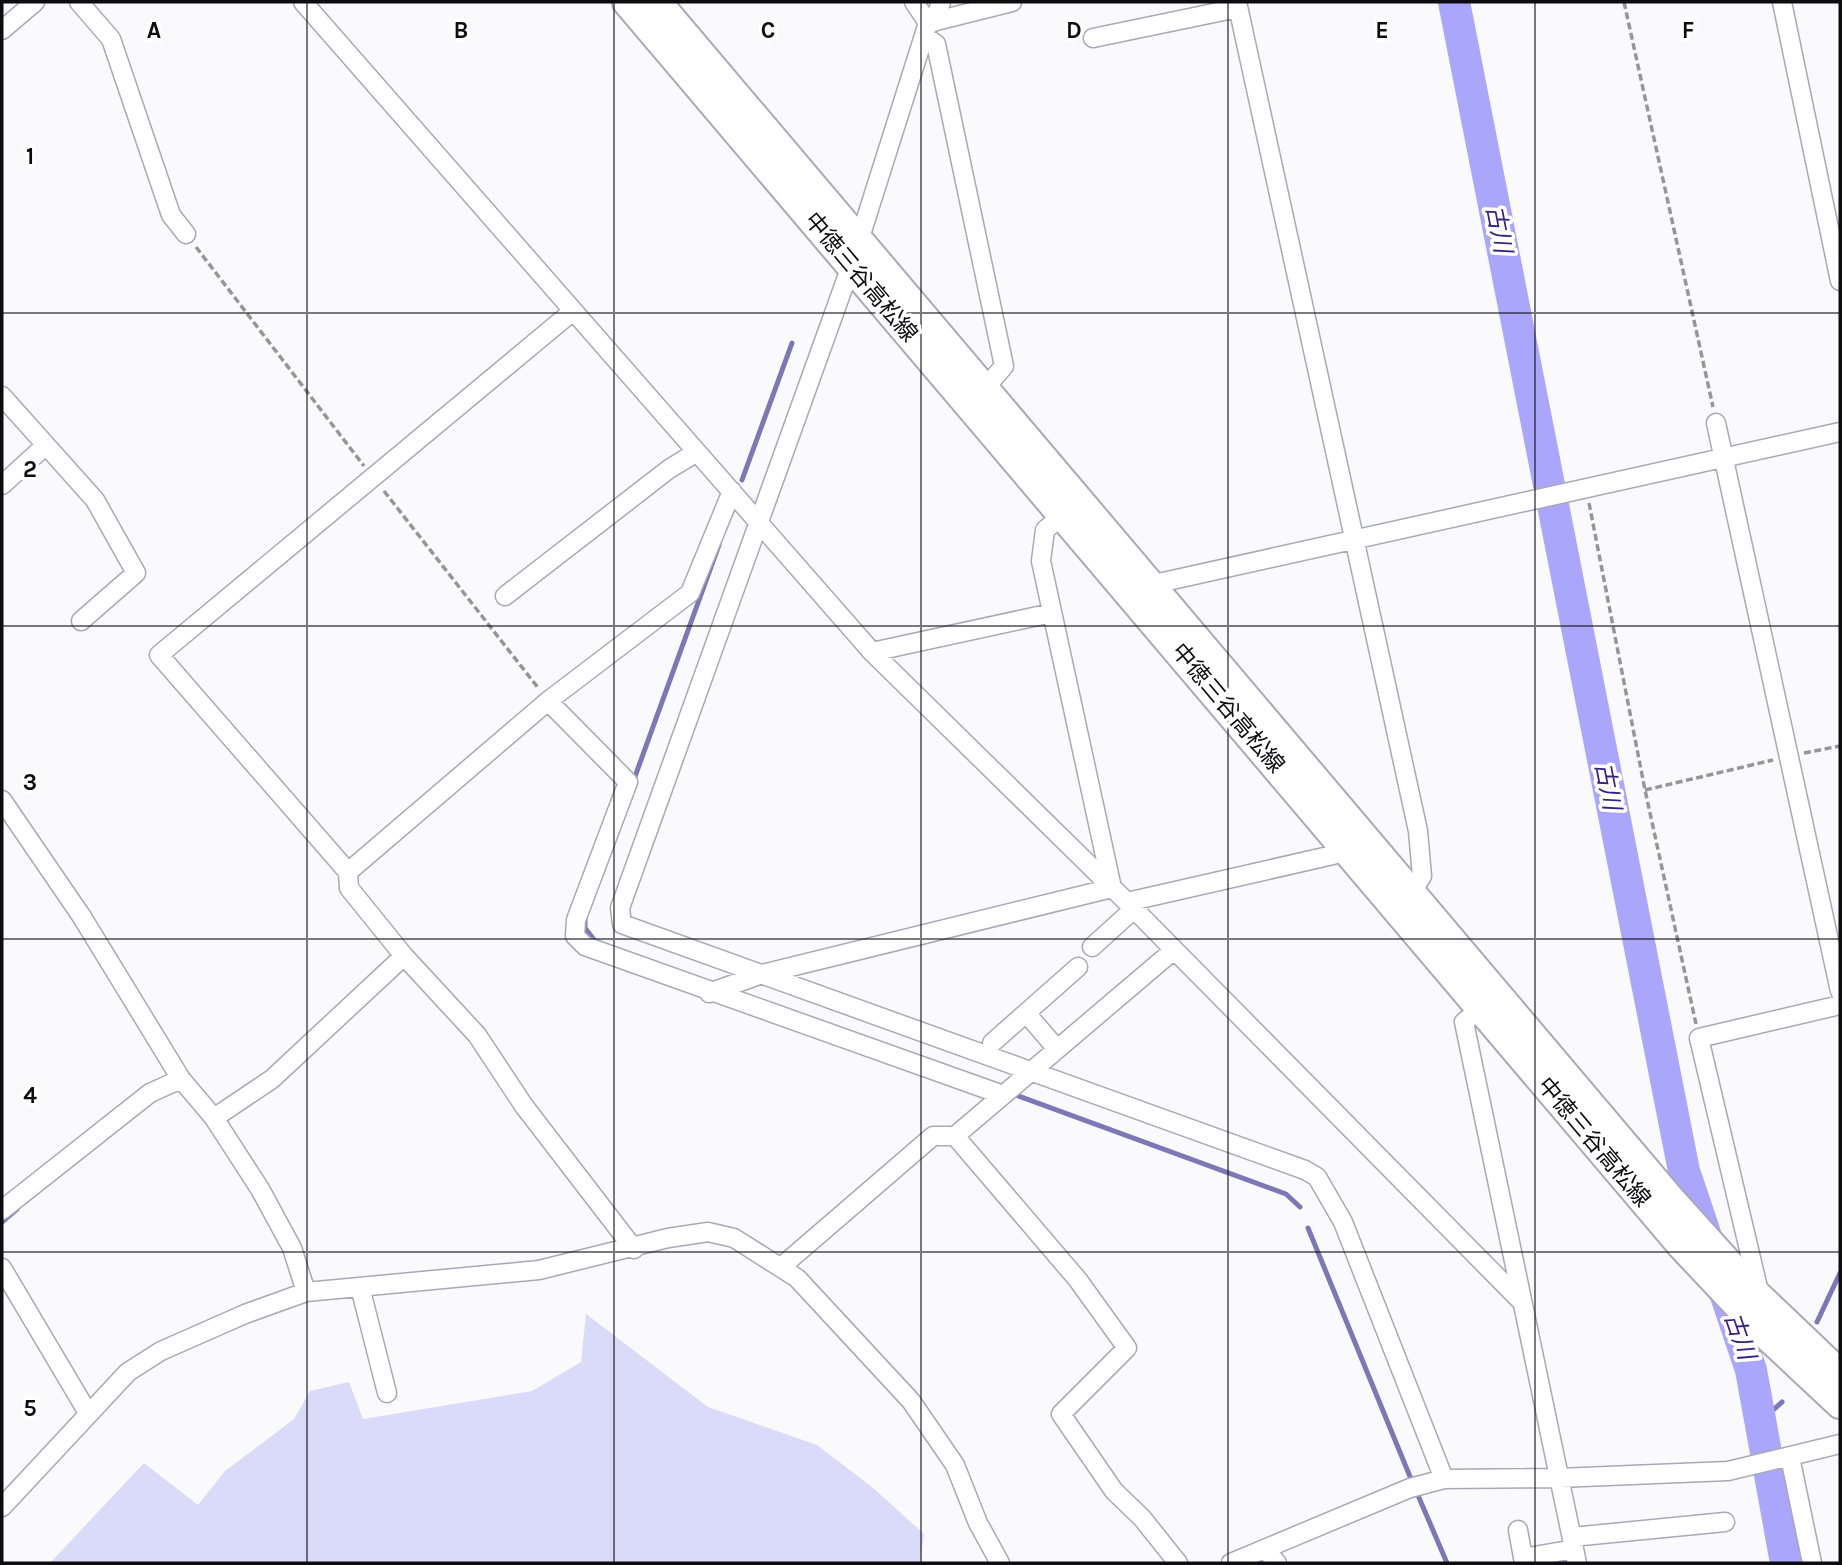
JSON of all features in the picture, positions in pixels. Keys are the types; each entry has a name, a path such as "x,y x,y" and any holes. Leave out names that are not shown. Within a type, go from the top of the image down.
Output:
{"main road":[{"name":"中徳三谷高松線","path":"627,2 852,266 977,396"},
{"name":"中徳三谷高松線","path":"657,2 859,238 977,396 1490,1001 1759,1296 1840,1374"},
{"name":"中徳三谷高松線","path":"1140,587 1344,846 1405,901"},
{"name":"中徳三谷高松線","path":"1490,1001 1681,1245 1763,1332 1840,1404"}],"street":[{"path":"2,30 35,2"},
{"path":"79,2 111,39 171,215 186,234"},
{"path":"303,2 873,652 1131,906 1521,1301"},
{"path":"914,2 936,44 1004,366 977,396"},
{"path":"941,2 929,27 852,266 761,524 620,908 622,924 1305,1170 1317,1177 1343,1222 1444,1479"},
{"path":"929,27 1012,2"},
{"path":"1782,2 1840,281"},
{"path":"1093,38 1238,5 1418,831 1422,876 1405,901"},
{"path":"573,310 159,654 348,872 349,888 404,956 477,1035 524,1106 634,1249"},
{"path":"2,396 95,500 136,573 81,621"},
{"path":"1714,414 1840,990"},
{"path":"1140,587 1840,432"},
{"path":"2,485 46,445"},
{"path":"505,596 668,469 697,452"},
{"path":"348,872 548,701 690,593 732,491"},
{"path":"1071,508 1045,530 1041,561 1112,888"},
{"path":"873,652 1052,613"},
{"path":"548,701 628,782 576,920 575,936 585,946 709,993 1003,1096"},
{"path":"2,800 82,917 181,1079 214,1118 260,1189 292,1248 306,1292"},
{"path":"1092,947 1131,906 1334,855 1344,846"},
{"path":"709,993 762,974 1112,888"},
{"path":"781,1267 933,1136 955,1136 1174,950"},
{"path":"214,1118 272,1079 404,956"},
{"path":"992,1043 1078,967"},
{"path":"1490,1001 1464,1022 1574,1550"},
{"path":"1759,1296 1699,1038 1840,1006"},
{"path":"1026,1013 1057,1049"},
{"path":"2,1210 150,1093 181,1079"},
{"path":"955,1136 1079,1280 1127,1348 1061,1414 1114,1491 1142,1518 1178,1563"},
{"path":"2,1507 128,1372 161,1352 245,1314 306,1292 539,1270 634,1249 668,1238 708,1233 734,1238 781,1267 822,1303 911,1401 955,1465 978,1523 1000,1563"},
{"path":"2,1268 88,1413"},
{"path":"360,1287 387,1393"},
{"path":"1231,1563 1409,1488 1444,1479 1559,1478 1728,1471 1840,1444"},
{"path":"1785,1458 1812,1563"},
{"path":"1518,1530 1524,1560 1726,1522"},
{"path":"1265,1549 1277,1563"}],"path":[{"path":"1624,2 1714,414"},
{"path":"1581,489 1699,1038"},
{"path":"1645,790 1790,755 1840,746"}],"shaded area":[{"path":"586,1314 708,1407 817,1445 872,1487 924,1534 920,1563 50,1563 144,1463 198,1505 225,1471 294,1419 310,1391 349,1382 363,1419 532,1391 581,1362"}],"waterway":[{"name":"古川","path":"1454,2 1684,1171 1751,1370 1786,1563"},
{"path":"742,480 792,343"},
{"path":"633,782 719,545"},
{"path":"585,916 585,928 595,941"},
{"path":"1016,1095 1286,1194 1300,1207"},
{"path":"2,1222 17,1209"},
{"path":"1308,1228 1411,1479"},
{"path":"1817,1322 1840,1273"},
{"path":"1761,1421 1782,1402"},
{"path":"1417,1493 1447,1563"}]}
